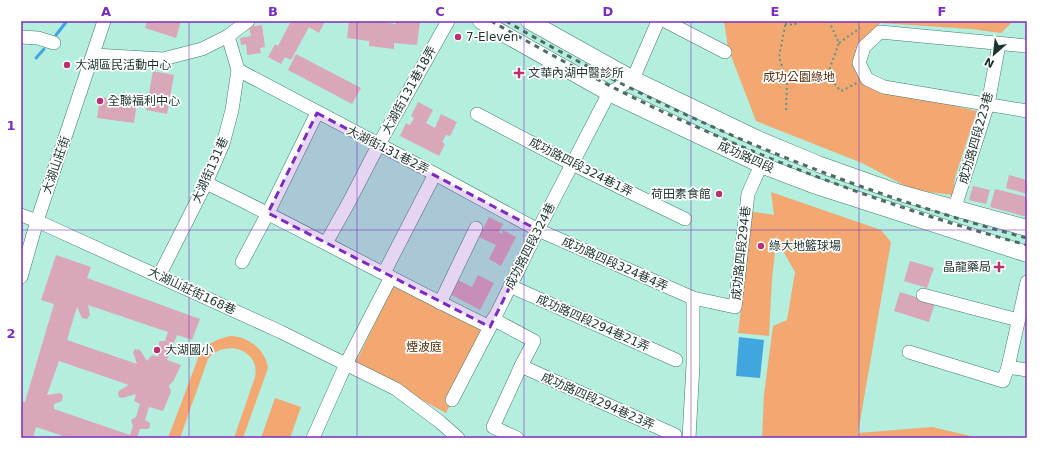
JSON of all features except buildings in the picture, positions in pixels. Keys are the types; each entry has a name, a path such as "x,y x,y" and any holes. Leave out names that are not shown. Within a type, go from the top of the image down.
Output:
{"main road":[{"name":"成功路四段","path":"480,21 608,93 761,165 816,186 1027,254"},
{"name":"成功路四段","path":"529,21 633,79 758,139 818,164 900,193 956,207 1027,228"}],"street":[{"name":"大湖山莊街","path":"21,277 37,221 94,55 104,21"},
{"path":"94,55 163,59 202,48 228,36 248,21"},
{"name":"大湖街131巷18弄","path":"326,243 379,144 448,21"},
{"path":"608,93 633,79 658,21"},
{"path":"665,21 725,52"},
{"path":"1027,46 880,32 864,47 859,63 867,79 884,87 1027,111"},
{"name":"大湖街131巷","path":"159,276 224,144 232,110 238,70 228,36"},
{"path":"21,37 38,38 54,43"},
{"name":"成功路四段223巷","path":"956,207 988,104 999,44"},
{"name":"大湖街131巷2弄","path":"238,70 538,230"},
{"name":"成功路四段324巷","path":"452,400 608,93"},
{"path":"242,262 317,113"},
{"name":"成功路四段324巷1弄","path":"477,114 572,164 685,220"},
{"name":"成功路四段294巷","path":"694,298 735,307 748,194 761,165"},
{"path":"313,438 435,174"},
{"path":"206,183 268,213 440,303 534,341 493,428 517,438"},
{"name":"大湖山莊街168巷","path":"21,215 159,276 346,364"},
{"path":"440,303 476,228"},
{"name":"成功路四段324巷4弄","path":"538,230 694,298"},
{"path":"909,352 1004,381 1027,282"},
{"name":"成功路四段294巷21弄","path":"510,286 676,360"},
{"path":"923,295 1018,320"},
{"path":"689,438 693,365 694,298"},
{"path":"346,364 396,389 440,422 458,438"},
{"name":"成功路四段294巷23弄","path":"521,366 675,435"},
{"path":"1008,368 1027,370"}],"path":[{"path":"786,110 787,82 779,57 786,22 794,25 798,21"},
{"path":"829,21 839,43"},
{"path":"858,83 841,91 827,76 839,43 860,28"}],"highlighted area":[{"path":"317,113 538,230 490,327 268,213"}],"green space":[{"name":"成功公園綠地","path":"724,21 1013,21 1001,33 971,29 880,23 859,45 867,86 977,111 955,177 953,195 913,190 862,163 756,121 728,48"},
{"path":"771,192 881,230 891,242 858,433 932,427 979,438 762,438 764,394 773,326 787,320 795,272 778,242 777,234 772,279 769,336 738,333 745,277 749,211 774,215"},
{"name":"煙波庭","path":"396,280 490,327 446,413 355,364"},
{"path":"230,336 243,338 255,345 264,355 268,368 243,438 234,438 255,377 255,368 253,360 247,354 232,348 223,349 208,359 180,438 168,438 200,353 213,342"},
{"path":"275,398 301,407 290,438 261,438"}],"water":[{"path":"739,337 764,340 760,378 736,376"}],"waterway":[{"path":"56,35 67,21"},
{"path":"36,58 44,49"}],"railway":[{"path":"491,21 574,67 638,100 749,150 886,202 980,232 1027,245"},
{"path":"506,21 629,88 759,147 892,197 960,219 1027,238"}],"place":[{"name":"7-Eleven","path":"458,37"},
{"name":"大湖區民活動中心","path":"67,65"},
{"name":"文華內湖中醫診所","path":"519,73"},
{"name":"全聯福利中心","path":"100,101"},
{"name":"荷田素食館","path":"719,194"},
{"name":"綠大地籃球場","path":"761,246"},
{"name":"晶龍藥局","path":"999,267"},
{"name":"大湖國小","path":"157,350"}]}
